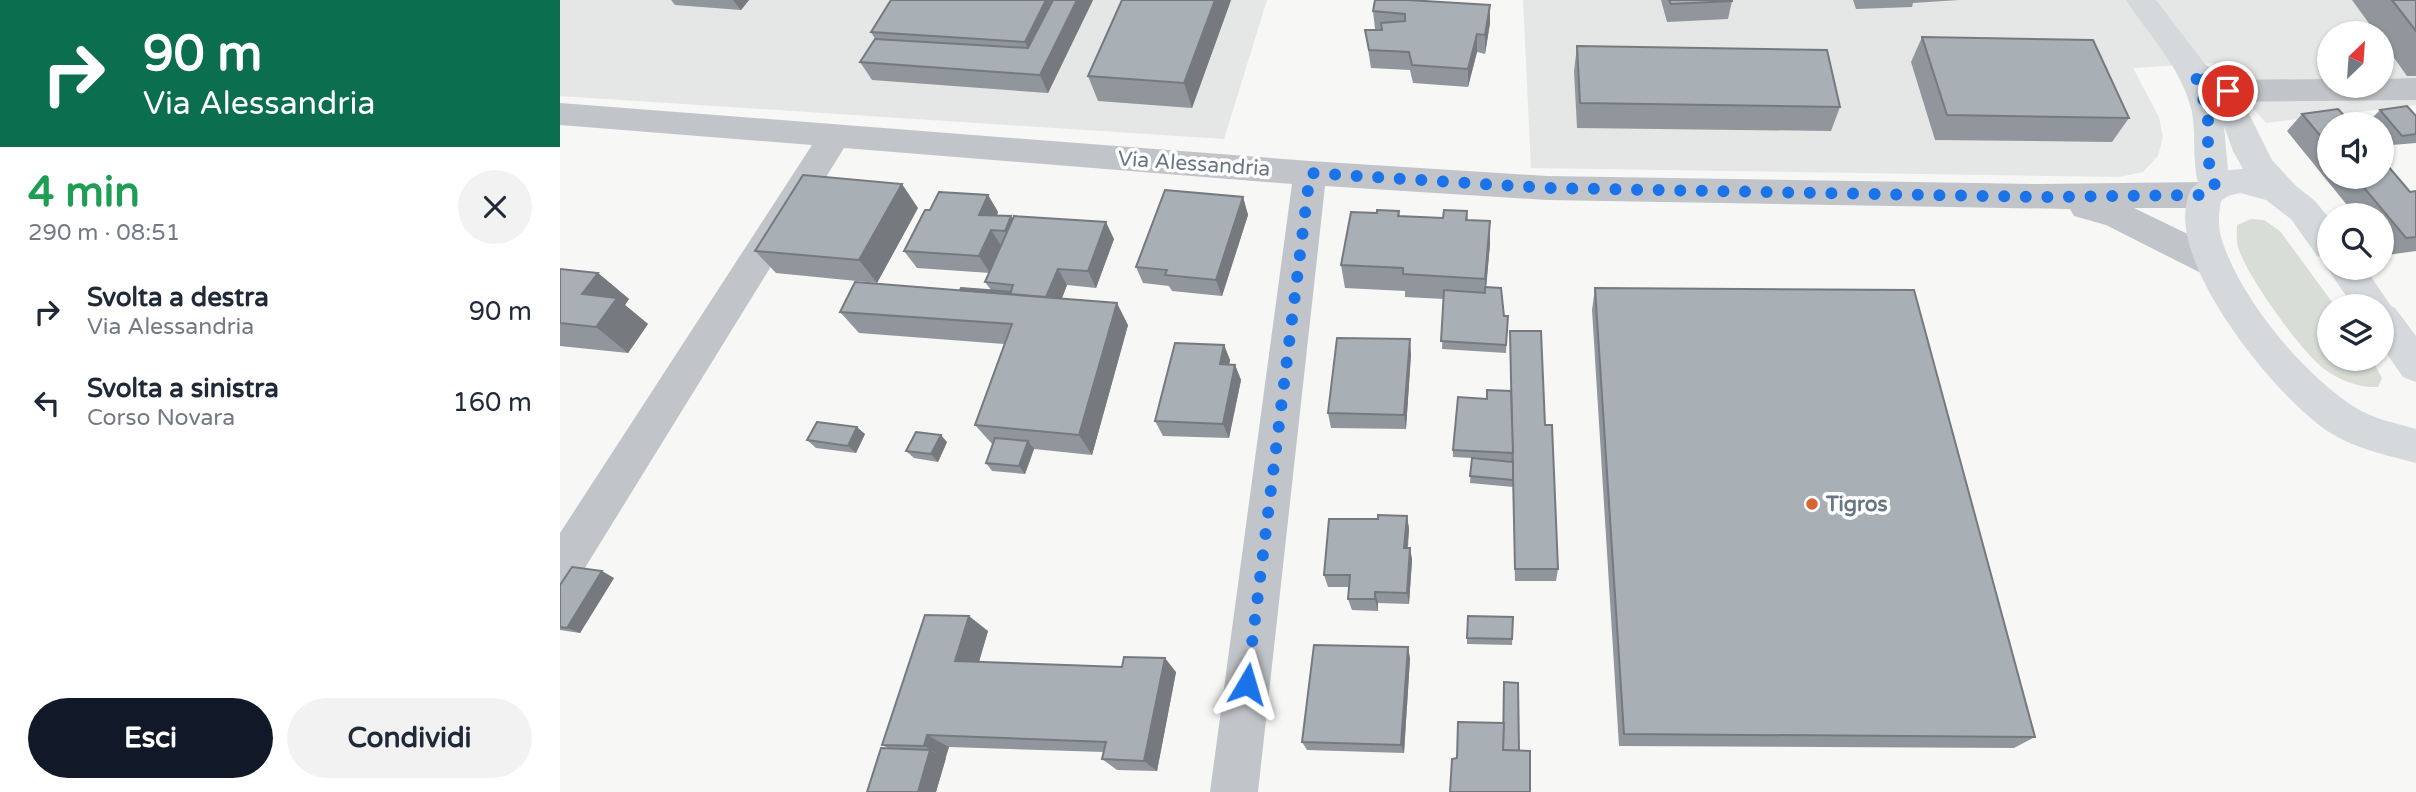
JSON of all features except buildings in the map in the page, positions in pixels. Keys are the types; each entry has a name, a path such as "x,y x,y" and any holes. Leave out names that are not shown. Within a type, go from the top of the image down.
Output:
{"main road":[{"path":"2141,0 2237,117 2249,150 2260,169 2301,207 2317,229"},
{"path":"2207,81 2210,190 2203,233 2226,290 2309,396 2340,418 2375,435 2416,446"},
{"path":"2210,190 2235,180 2265,184 2283,193"},
{"path":"2394,333 2412,356"},
{"path":"2375,435 2416,468"}],"street":[{"path":"2207,81 2416,89"},
{"name":"Via Alessandria","path":"560,114 1310,173 1547,188 2039,197 2210,190"},
{"path":"560,570 834,137"},
{"path":"1234,792 1310,173"},
{"name":"Via Alessandria","path":"2039,197 2115,214 2213,262"}],"shaded area":[{"path":"560,0 1267,0 1224,139 560,96"},
{"path":"1523,0 2416,0 2416,105 2358,112 2317,112 2317,117 2266,123 2213,63 2133,68 2159,117 2163,137 2158,156 2143,172 2119,177 1531,168"},
{"path":"2251,219 2264,220 2280,231 2326,294 2317,294 2317,363 2288,329 2251,275 2238,247 2237,225"},
{"path":"2378,371 2382,378 2378,387 2371,387 2342,380 2329,372"}],"place":[{"name":"Tigros","path":"1812,504"}],"route":[{"path":"1247,684 1310,173 1547,188 2039,197 2205,195 2215,186 2208,159 2208,114 2194,71 2219,91 2228,91"}]}
